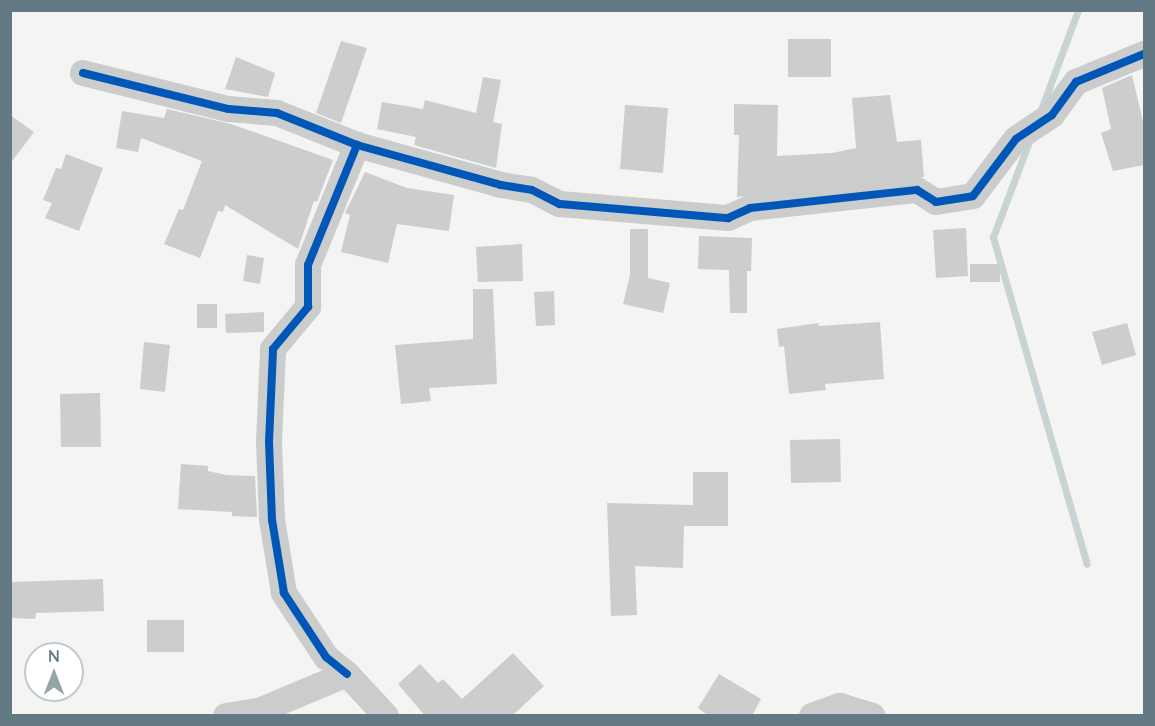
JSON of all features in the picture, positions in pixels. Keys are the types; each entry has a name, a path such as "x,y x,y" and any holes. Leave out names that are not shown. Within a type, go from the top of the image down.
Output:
{"street":[{"path":"83,73 229,109 277,113 357,145 501,185 532,190 576,206 728,218 750,208 917,190 936,202 973,196 1016,139 1052,115 1076,82 1144,54"},
{"path":"357,145 308,265 308,307 273,350 269,442 272,520 284,593 326,657 347,674 386,716"},
{"path":"226,716 260,711 347,674"},
{"path":"812,716 840,706 873,716"}],"building":[{"path":"788,39 831,39 831,77 788,77"},
{"path":"341,41 367,48 341,123 316,113"},
{"path":"236,57 275,73 268,97 225,89"},
{"path":"1132,75 1144,126 1144,165 1113,171 1101,133 1111,129 1102,88"},
{"path":"483,77 501,80 493,122 502,124 496,168 414,145 416,137 377,129 382,102 423,109 425,100 476,113"},
{"path":"890,95 897,142 921,140 924,177 737,197 739,135 734,135 734,104 778,105 777,156 832,153 856,148 852,98"},
{"path":"625,105 668,108 663,173 620,169"},
{"path":"167,109 231,124 333,160 317,202 314,201 298,249 225,205 223,212 218,211 200,258 164,244 179,209 183,210 202,161 141,138 138,152 116,148 122,111 164,118"},
{"path":"10,115 34,132 10,164"},
{"path":"66,154 103,168 79,231 45,218 52,203 43,200 56,168 61,169"},
{"path":"365,172 407,188 454,195 449,231 397,224 388,263 341,252 350,215 345,213"},
{"path":"966,228 968,276 936,278 933,230"},
{"path":"630,229 648,229 648,278 670,283 663,313 623,304 630,275"},
{"path":"699,236 752,238 751,271 747,271 747,313 730,313 729,270 698,269"},
{"path":"522,244 523,281 478,282 476,247"},
{"path":"247,255 264,258 260,284 243,281"},
{"path":"970,264 1000,264 1000,282 970,282"},
{"path":"473,289 493,289 497,384 429,388 431,401 401,404 395,345 473,339"},
{"path":"554,291 555,325 536,326 534,292"},
{"path":"197,304 217,304 217,328 197,328"},
{"path":"264,312 264,332 226,333 225,314"},
{"path":"880,322 884,379 825,384 826,390 789,394 784,346 779,347 777,329 818,323 819,326"},
{"path":"1127,323 1136,355 1102,365 1092,332"},
{"path":"144,342 170,345 165,392 140,389"},
{"path":"100,393 101,447 61,447 60,394"},
{"path":"840,439 841,482 791,483 790,440"},
{"path":"181,464 208,466 208,471 226,475 255,476 257,517 232,516 232,512 178,509"},
{"path":"693,472 728,472 728,526 684,526 683,568 635,566 637,615 611,616 607,503 693,505"},
{"path":"103,579 104,611 36,613 35,619 10,618 10,582"},
{"path":"147,620 184,620 184,652 147,652"},
{"path":"513,653 544,686 512,716 425,716 398,684 420,664 438,683 443,679 462,699"},
{"path":"719,674 761,699 752,716 709,716 698,708"}],"waterway":[{"path":"1039,115 1078,10"},
{"path":"1030,139 993,237 1087,564"}],"cycle path":[{"path":"83,73 229,109 277,113 357,145 501,185 532,190 560,204 728,218 750,208 917,190 936,202 973,196 1016,139 1052,115 1076,82 1144,54"},
{"path":"347,674 326,657 284,593 272,520 269,442 273,349 308,307 308,265 357,145"}]}
